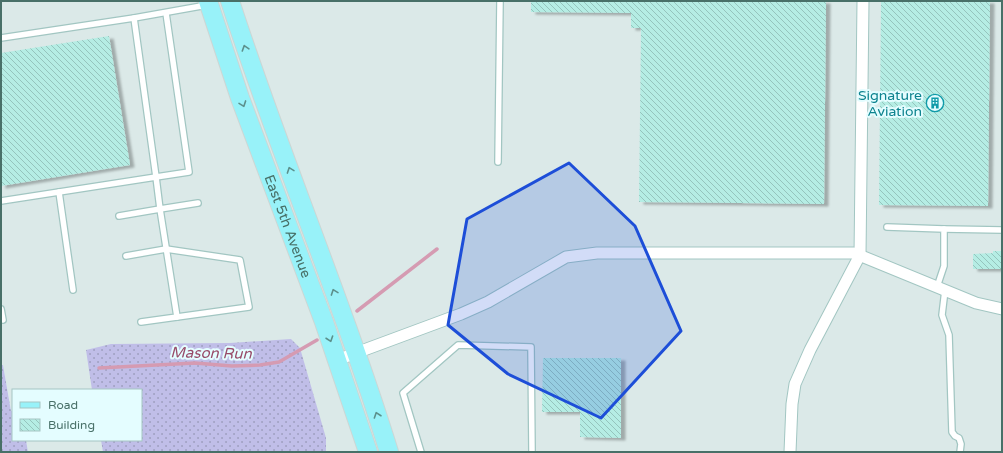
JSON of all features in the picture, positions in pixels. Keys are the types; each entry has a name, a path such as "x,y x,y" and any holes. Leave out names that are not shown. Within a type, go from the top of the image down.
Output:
{"main road":[{"name":"East 5th Avenue","path":"230,1 246,52 356,353 389,452"},
{"name":"East 5th Avenue","path":"208,3 243,105 324,322 368,452"}],"street":[{"path":"790,452 792,404 795,384 810,350 860,255 863,1"},
{"path":"337,360 461,314 488,302 566,257 597,253 854,253 976,304 1002,309"}],"lane":[{"path":"498,162 500,1"},
{"path":"1,38 134,18 208,3"},
{"path":"1,200 190,172 166,12"},
{"path":"134,18 160,209 177,317"},
{"path":"59,192 72,290"},
{"path":"119,216 198,204"},
{"path":"886,227 1002,230"},
{"path":"944,229 944,266 941,289 942,315 948,335 952,432 959,438 961,444 960,452"},
{"path":"126,256 166,250 240,260 248,307 141,322"},
{"path":"1,309 3,320"},
{"path":"421,452 403,393 458,345 531,347 532,452"}],"highlighted area":[{"path":"569,163 635,226 681,331 601,418 508,374 448,325 467,219"}],"shaded area":[{"path":"1,1 1002,1 1002,452 28,452 26,441 142,441 142,389 12,389 11,411 3,365 1,365"},
{"path":"291,339 300,348 326,438 326,452 103,452 101,441 142,441 142,389 92,389 86,350 111,344 230,343"},
{"path":"1,365 3,365 12,410 12,441 26,441 28,452 1,452"}],"building":[{"path":"531,1 826,1 824,204 639,202 641,28 631,28 631,13 531,12"},
{"name":"Signature Aviation","path":"881,1 990,1 988,206 879,205"},
{"path":"109,36 130,165 1,186 1,53"},
{"path":"993,251 1002,251 1002,269 973,269 973,254 993,253"},
{"path":"543,358 621,358 621,438 580,437 580,412 542,412"}],"waterway":[{"name":"Mason Run","path":"357,311 437,249"},
{"name":"Mason Run","path":"99,368 195,363 232,366 260,365 279,362 317,340"}],"place":[{"name":"Signature Aviation","path":"935,103"}]}
